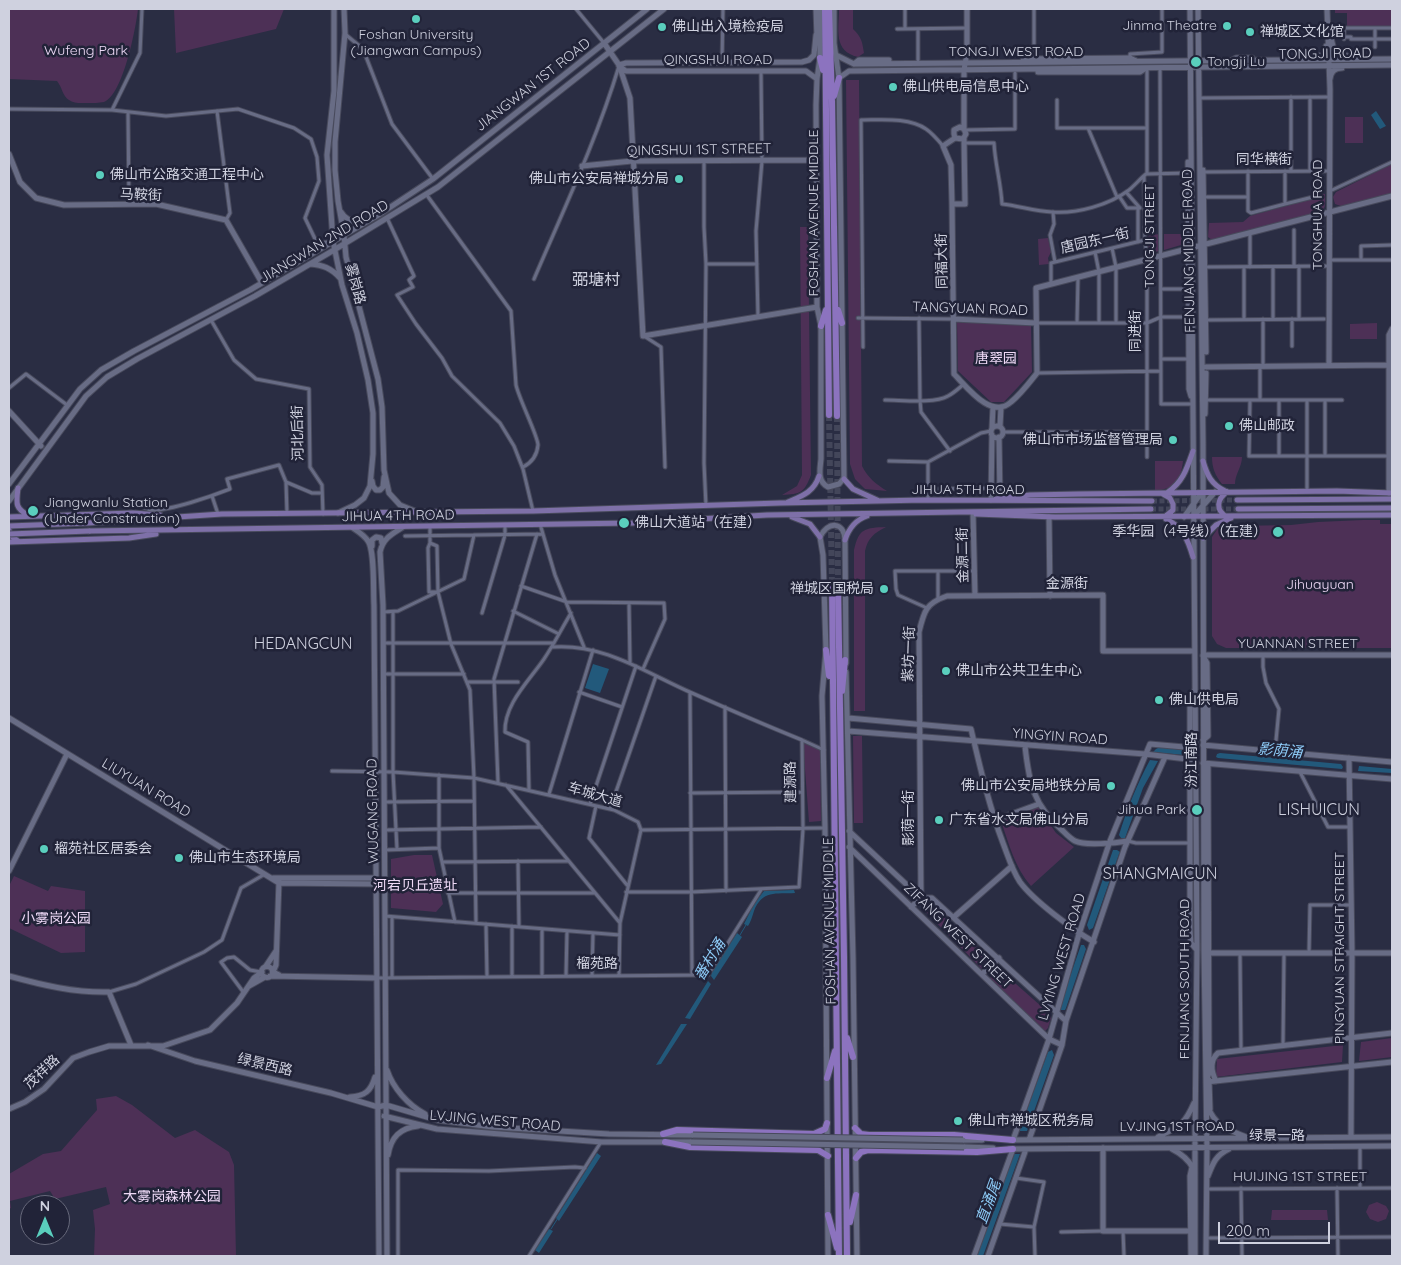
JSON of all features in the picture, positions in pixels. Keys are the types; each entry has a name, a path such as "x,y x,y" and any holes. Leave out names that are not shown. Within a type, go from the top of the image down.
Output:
{"highway":[{"name":"FOSHAN AVENUE MIDDLE","path":"828,10 826,81 829,415"},
{"name":"FOSHAN AVENUE MIDDLE","path":"828,10 832,102 837,416"},
{"path":"820,58 826,81"},
{"path":"832,102 839,78"},
{"path":"821,326 828,304"},
{"path":"835,304 842,323"},
{"name":"FOSHAN AVENUE MIDDLE","path":"835,585 839,1256"},
{"path":"826,650 836,707"},
{"path":"836,707 845,660"},
{"name":"FOSHAN AVENUE MIDDLE","path":"836,707 841,824 847,1256"},
{"path":"845,1032 853,1057"},
{"path":"827,1078 837,1045"},
{"path":"663,1134 677,1130 814,1134 825,1129 828,1123"},
{"path":"855,1128 861,1134 869,1135 954,1135 1012,1140"},
{"path":"665,1142 690,1147 818,1150 828,1156"},
{"path":"856,1158 861,1152 868,1150 976,1152 1013,1149"},
{"path":"847,1232 856,1195"},
{"path":"828,1215 839,1256"}],"main road":[{"name":"雾岗路","path":"334,9 334,91 327,155 333,241 341,279 358,333 373,412 370,486 364,498 355,505 335,514"},
{"name":"雾岗路","path":"344,9 345,33 335,170 339,208 346,244 346,256 378,379 382,407 384,472 389,493 400,505 419,513"},
{"name":"JIANGWAN 1ST ROAD","path":"433,179 647,9"},
{"name":"JIANGWAN 2ND ROAD","path":"9,501 86,396 108,377 137,359 346,244 438,187 664,9"},
{"path":"619,65 626,63 678,62 802,62 809,60 814,55 816,9"},
{"path":"952,204 965,204 964,61 967,53 967,9"},
{"name":"FENJIANG MIDDLE ROAD","path":"1190,9 1193,492"},
{"name":"FENJIANG MIDDLE ROAD","path":"1198,9 1202,245 1203,492"},
{"name":"TONGHUA ROAD","path":"1329,9 1329,365"},
{"path":"828,10 834,23 839,78 844,479 853,489 861,494 882,501"},
{"path":"785,503 814,488 819,476 821,459 821,326 817,307 817,79 820,48 828,10"},
{"path":"816,35 820,48"},
{"path":"1230,62 1236,58 1320,56 1324,54 1329,38"},
{"path":"1329,38 1335,54 1346,58"},
{"path":"604,43 619,65 630,98 643,336 817,307"},
{"name":"TONGJI WEST ROAD","path":"836,55 854,64 964,61 1139,62 1190,65"},
{"path":"1307,57 1314,63 1307,68"},
{"path":"854,64 859,60 964,61 1130,58 1139,62"},
{"name":"TONGJI ROAD","path":"1330,62 1346,58 1392,58"},
{"path":"1057,63 1068,59 1078,62"},
{"path":"678,62 678,71"},
{"path":"722,62 722,71"},
{"path":"760,62 761,71"},
{"name":"TONGJI ROAD","path":"1198,64 1230,62 1314,63"},
{"name":"TONGJI ROAD","path":"1198,64 1215,66 1330,62 1392,64"},
{"name":"TONGJI WEST ROAD","path":"839,78 849,71 1160,68 1198,64"},
{"name":"QINGSHUI ROAD","path":"619,65 626,71 806,71 817,79"},
{"path":"1215,66 1218,70 1324,69 1330,89"},
{"path":"853,71 858,74 964,71 1015,73 1140,72 1147,68"},
{"path":"1330,74 1338,68 1347,68"},
{"path":"897,73 903,71 910,73"},
{"path":"1191,117 1188,138 1190,248 1188,389 1193,404"},
{"path":"955,138 954,130 960,127 964,129"},
{"path":"955,138 964,141"},
{"path":"943,146 955,138"},
{"name":"同福大街","path":"943,146 951,165 954,374 964,384"},
{"name":"马鞍街","path":"9,154 20,182 36,198 64,205 156,204 226,220"},
{"name":"QINGSHUI 1ST STREET","path":"582,166 632,161 817,160"},
{"path":"1201,172 1204,197 1202,245 1205,267 1206,367 1203,442"},
{"name":"JIANGWAN 2ND ROAD","path":"9,484 80,389 101,370 262,283 369,221 433,179"},
{"name":"TANGYUAN ROAD","path":"954,318 1036,322 1036,288 1392,196"},
{"path":"339,208 344,217 352,221 360,223 369,221"},
{"path":"226,220 262,283"},
{"path":"310,264 321,265 333,270 341,279"},
{"path":"964,384 985,404 1001,407 1010,404 1037,373 1036,322"},
{"path":"993,407 991,500 1044,494 1307,491 1391,493 1389,456 1391,441 1389,335 1392,329"},
{"path":"1206,367 1389,365"},
{"path":"1000,498 999,437 1003,432 1000,426 1001,407"},
{"path":"9,412 45,450"},
{"path":"992,431 996,426 1000,426"},
{"path":"992,431 999,437"},
{"path":"1167,493 1182,480 1193,451"},
{"path":"1203,461 1206,472 1212,482 1228,492"},
{"path":"371,476 372,486 376,490 380,490 383,487 384,472"},
{"path":"819,476 823,484 828,487 839,484 844,479"},
{"path":"18,488 16,501 20,511 30,517"},
{"path":"1193,492 1194,748"},
{"path":"1184,517 1203,492"},
{"path":"1203,492 1203,517"},
{"path":"1193,517 1215,492"},
{"path":"1228,492 1221,498 1219,507 1221,513 1228,517"},
{"path":"1159,493 1169,496 1173,504 1171,512 1163,517"},
{"path":"1238,500 1392,499"},
{"name":"JIHUA 5TH ROAD","path":"785,503 928,500 1015,502 1152,501"},
{"name":"JIHUA 4TH ROAD","path":"9,525 88,524 218,514 534,511 785,503"},
{"path":"1238,509 1392,508"},
{"name":"JIHUA 5TH ROAD","path":"787,515 1151,509"},
{"path":"958,512 1049,517 1392,515"},
{"path":"9,517 133,513 178,516"},
{"name":"金源二街","path":"974,513 975,596"},
{"path":"845,540 848,532 858,520 873,514"},
{"path":"787,515 810,524 820,537 823,555 826,650 822,696 825,828 828,1256"},
{"name":"JIHUA 4TH ROAD","path":"9,532 505,526 632,523 787,515"},
{"path":"9,525 18,517"},
{"path":"1049,517 1050,596"},
{"path":"1163,517 1176,524 1184,533 1194,557"},
{"name":"汾江南路","path":"1203,517 1203,761 1206,843 1206,952"},
{"path":"1203,538 1216,525 1235,517"},
{"path":"820,537 826,528 834,525 842,528 845,533 845,540"},
{"path":"372,551 372,540 376,537 381,538 382,543 391,534 403,527"},
{"path":"353,528 369,542 372,551"},
{"path":"9,542 129,538 179,531"},
{"path":"9,532 18,541"},
{"name":"FOSHAN AVENUE MIDDLE","path":"845,540 845,660 848,718 857,1256"},
{"name":"WUGANG ROAD","path":"382,543 380,552 380,580 383,612 384,802 388,916 385,1116 387,1256"},
{"name":"WUGANG ROAD","path":"372,551 379,1256"},
{"name":"金源街","path":"975,596 1103,595 1103,651 1194,650"},
{"path":"938,599 947,596 975,596"},
{"name":"紫坊一街","path":"920,738 919,632 923,613 933,601 938,599"},
{"name":"YUANNAN STREET","path":"1203,655 1392,655"},
{"name":"LIUYUAN ROAD","path":"9,718 265,874 279,880"},
{"path":"848,718 971,729 995,820 1012,866 1027,891 1079,934 1094,942"},
{"name":"YINGYIN ROAD","path":"848,731 1193,759"},
{"name":"影荫一街","path":"920,738 921,898"},
{"name":"YINGYIN ROAD","path":"1145,754 1150,744 1194,748"},
{"path":"1203,744 1350,760 1392,762"},
{"path":"1025,746 1029,778 1039,804 1075,842 1109,844 1128,841"},
{"name":"FENJIANG SOUTH ROAD","path":"1194,748 1193,930 1196,950 1195,1256"},
{"path":"9,870 67,754"},
{"name":"LVYING WEST ROAD","path":"1012,1140 1049,1039 1079,934 1109,844 1145,754"},
{"name":"LVYING WEST ROAD","path":"1029,1140 1062,1044 1066,1021 1128,841 1165,757"},
{"name":"PINGYUAN STRAIGHT STREET","path":"1350,760 1351,1137"},
{"path":"1203,761 1392,779"},
{"path":"995,820 1039,804"},
{"name":"ZIFANG WEST STREET","path":"841,824 921,898 932,898 954,917 1066,1021"},
{"name":"ZIFANG WEST STREET","path":"841,839 1049,1039 1062,1044"},
{"path":"954,917 1012,866"},
{"path":"148,1045 163,1046 210,1030 245,991 276,965 279,880 376,881"},
{"path":"911,907 921,898"},
{"path":"267,974 266,966 276,951"},
{"path":"1206,952 1392,953"},
{"path":"1206,952 1209,1053 1207,1082 1210,1112"},
{"path":"1206,952 1206,1182 1208,1256"},
{"path":"982,974 998,958"},
{"path":"266,966 271,967 267,974"},
{"path":"267,974 377,978"},
{"path":"9,976 56,988 91,993 109,992 131,1045"},
{"path":"1209,1053 1392,1033"},
{"path":"178,1041 173,1046 179,1055"},
{"name":"茂祥路","path":"9,1109 25,1102 44,1089 73,1058 109,1046 148,1045"},
{"name":"绿景西路","path":"148,1045 378,1108"},
{"path":"1216,1081 1212,1062 1218,1053"},
{"path":"1207,1082 1392,1062"},
{"path":"386,1065 391,1082 403,1096 419,1111 437,1120"},
{"path":"347,1098 366,1094 371,1088 377,1069"},
{"path":"1156,1138 1181,1125 1188,1118 1195,1101"},
{"path":"1206,1101 1212,1118 1226,1128 1249,1138"},
{"name":"LVJING WEST ROAD","path":"378,1108 386,1106 437,1120 493,1127 609,1134 963,1140"},
{"path":"378,1108 385,1116"},
{"name":"LVJING WEST ROAD","path":"385,1116 437,1129 602,1142 691,1142 1013,1149"},
{"path":"386,1165 389,1150 395,1136 403,1129 424,1126"},
{"name":"LVJING 1ST ROAD","path":"963,1140 1392,1137"},
{"name":"绿景一路","path":"1013,1149 1392,1146"},
{"path":"1103,1148 1103,1231 1191,1231"},
{"path":"1170,1148 1182,1154 1194,1169 1190,1176 1192,1256"},
{"path":"1206,1182 1214,1161 1219,1154 1231,1148"},
{"path":"974,1256 1013,1149"},
{"path":"988,1256 1026,1149"},
{"path":"1208,1174 1208,1256"}],"street":[{"path":"112,110 140,53 142,9"},
{"path":"576,9 604,43"},
{"path":"722,62 723,9"},
{"path":"905,9 905,29"},
{"path":"1034,9 1034,59"},
{"path":"1130,58 1130,54 1162,52 1162,9"},
{"path":"897,29 967,28"},
{"path":"1392,28 1344,28 1344,38 1351,37 1351,40 1392,39"},
{"path":"1375,28 1375,47"},
{"path":"918,29 918,60"},
{"path":"345,33 363,49 392,124 433,179"},
{"path":"534,279 582,166 610,94 619,65"},
{"name":"同进街","path":"1147,68 1145,208 1147,259 1147,457"},
{"name":"TONGJI STREET","path":"1160,68 1161,404 1193,404"},
{"path":"758,316 756,231 762,160 761,71"},
{"path":"964,129 1015,129 1015,73"},
{"path":"1291,97 1291,171"},
{"path":"1310,97 1310,171"},
{"path":"1199,98 1330,97"},
{"path":"1057,100 1057,128 1147,128"},
{"path":"9,108 112,110 166,116 238,109 294,128 312,139 317,157 319,181 305,218 317,244 333,241"},
{"path":"216,111 230,212 226,220"},
{"path":"128,112 129,204"},
{"path":"863,347 861,120 911,123 926,129 943,146"},
{"path":"1088,128 1118,196 1127,208 1145,208"},
{"path":"964,141 994,143 1002,204 1053,212 1087,209 1126,192 1146,174 1188,173"},
{"path":"704,161 706,264 704,464 706,506"},
{"path":"1330,191 1392,162"},
{"path":"1248,171 1248,212 1251,213 1312,197"},
{"path":"1285,171 1285,204"},
{"name":"同华横街","path":"1201,172 1330,171"},
{"path":"1126,192 1138,208 1138,242"},
{"path":"426,194 511,311 518,396 538,444 535,457 523,467"},
{"path":"1204,197 1248,197"},
{"path":"1051,284 1053,262 1050,235 1054,224 1053,212"},
{"path":"387,218 414,276 409,280 412,288 397,295 442,358 452,376 500,423 514,446 523,467 534,511"},
{"path":"1294,230 1294,266"},
{"path":"1250,234 1250,267"},
{"name":"唐园东一街","path":"1053,262 1145,240"},
{"path":"1361,260 1361,246 1392,245"},
{"path":"1112,248 1116,267 1116,323"},
{"path":"1095,252 1099,272 1099,323"},
{"path":"1205,267 1299,266 1361,260 1392,260"},
{"path":"706,264 756,264"},
{"path":"1273,266 1273,319"},
{"path":"1299,266 1299,319"},
{"path":"1244,267 1244,319"},
{"path":"1077,323 1078,277"},
{"path":"1161,289 1188,289"},
{"path":"1036,322 1147,323 1161,317 1188,317"},
{"name":"TANGYUAN ROAD","path":"858,318 954,318"},
{"path":"919,318 921,412 950,451"},
{"path":"1260,400 1262,319"},
{"path":"1292,319 1292,346"},
{"path":"1208,320 1324,319"},
{"name":"河北后街","path":"210,320 234,360 256,379 309,389 310,467 322,485 323,514"},
{"path":"643,336 661,347 664,467"},
{"path":"1161,359 1188,359"},
{"path":"1037,373 1161,371"},
{"path":"9,388 26,374 68,406"},
{"path":"885,400 942,398 949,396 964,384"},
{"path":"1206,400 1342,400"},
{"path":"1250,400 1249,456 1389,456"},
{"path":"1279,400 1279,456"},
{"path":"1307,400 1307,491"},
{"path":"1325,400 1325,456"},
{"path":"889,461 928,462 981,433 992,431"},
{"path":"1003,432 1147,432"},
{"path":"928,462 928,500"},
{"path":"136,504 150,510 160,509 212,496 230,489 227,479 279,465 286,481 286,514"},
{"path":"286,481 312,493 322,493"},
{"path":"928,489 1000,488"},
{"path":"212,496 218,514"},
{"path":"540,524 555,575 584,647"},
{"path":"430,526 430,543 428,548 429,592 438,592"},
{"path":"482,613 505,535 505,526"},
{"path":"498,782 494,682 537,534"},
{"path":"405,536 543,534"},
{"path":"383,612 398,611 464,578 474,535"},
{"path":"430,543 438,546 438,592 451,644 470,690 474,778 476,923"},
{"path":"927,608 898,595 895,571 974,571"},
{"path":"938,571 938,599"},
{"path":"521,586 567,602 664,603 665,619 643,669"},
{"path":"629,603 630,662"},
{"path":"393,612 393,772 397,849"},
{"path":"513,612 559,634"},
{"path":"505,732 504,722 510,706 552,647 571,613"},
{"path":"383,643 554,643"},
{"path":"552,647 584,647 630,662 690,693 824,750"},
{"path":"548,794 593,650"},
{"path":"1263,656 1266,683 1279,709 1275,752"},
{"path":"590,804 636,666"},
{"path":"383,674 464,674"},
{"path":"610,809 656,676"},
{"path":"467,682 518,682"},
{"path":"579,692 622,707"},
{"path":"690,693 692,975"},
{"path":"725,708 726,891"},
{"path":"496,731 505,732 528,742 529,790"},
{"name":"建源路","path":"626,892 726,891 799,887 802,829 802,740"},
{"name":"车城大道","path":"332,771 439,775 498,782 610,809 638,822 641,830"},
{"path":"1300,771 1328,827 1351,827"},
{"path":"439,775 439,848 454,922"},
{"path":"506,784 620,923"},
{"path":"690,793 802,792"},
{"path":"384,802 474,801"},
{"path":"596,806 589,838 627,885"},
{"path":"385,830 541,827"},
{"path":"619,975 620,923 627,885 641,830 825,828"},
{"path":"1128,841 1136,843 1193,843"},
{"path":"385,850 439,848"},
{"path":"442,862 568,861"},
{"path":"518,862 518,927"},
{"path":"109,992 144,980 204,952 222,940 241,888 265,874"},
{"name":"榴苑路","path":"377,978 708,975 762,889"},
{"path":"448,893 595,893"},
{"path":"1309,953 1310,905 1351,905"},
{"path":"392,977 388,916 620,935"},
{"path":"486,924 487,976"},
{"path":"512,926 512,976"},
{"path":"542,928 542,976"},
{"path":"566,976 567,930"},
{"path":"592,975 593,933"},
{"path":"1240,953 1241,1050"},
{"path":"1283,1045 1284,953"},
{"path":"245,991 221,962 226,958 234,957 250,970 267,974"},
{"path":"529,1256 602,1142"},
{"path":"1360,1147 1360,1188"},
{"path":"398,1256 398,1170 489,1171 575,1166 585,1168"},
{"path":"1015,1178 1044,1182 1034,1227 1035,1256"},
{"path":"1241,1188 1242,1256"},
{"path":"1337,1188 1338,1256"},
{"name":"HUIJING 1ST STREET","path":"1209,1189 1392,1188"},
{"path":"999,1224 1034,1227"},
{"path":"1061,1232 1103,1231"},
{"path":"1123,1231 1124,1256"},
{"path":"1209,1238 1392,1237"}],"green space":[{"name":"Wufeng Park","path":"9,9 138,9 135,31 123,75 111,97 104,102 76,103 67,99 57,81 9,79"},
{"path":"174,9 284,9 276,29 176,53"},
{"path":"839,9 853,9 853,29 861,40 864,53 858,57 844,50 841,45 838,32"},
{"path":"1335,9 1392,9 1392,26 1347,26 1347,13 1335,13"},
{"path":"846,80 859,80 862,466 879,486 887,491 865,489 855,479 850,464"},
{"path":"1345,117 1363,117 1363,143 1345,143"},
{"path":"1392,164 1392,193 1344,207 1335,204 1333,197 1336,192"},
{"path":"1325,194 1325,207 1320,212 1212,240 1208,237 1209,223 1243,222 1250,216 1314,198 1315,195"},
{"path":"800,227 808,227 811,475 804,489 798,493 782,495 797,486 802,475"},
{"path":"1159,234 1159,251 1149,254 1148,236"},
{"path":"1164,234 1182,234 1181,245 1164,250"},
{"path":"1048,238 1051,252 1048,258 1049,264 1039,265 1038,239"},
{"name":"唐翠园","path":"957,322 1031,325 1032,372 1004,402 991,402 958,371"},
{"path":"1377,323 1377,339 1350,339 1350,324"},
{"path":"1212,457 1242,457 1235,484 1222,484 1214,471"},
{"path":"1155,461 1183,461 1178,478 1172,486 1155,491"},
{"name":"Jihuayuan","path":"1380,520 1380,524 1392,524 1392,648 1226,648 1217,644 1212,636 1212,537 1218,528"},
{"path":"886,527 872,536 865,551 865,711 854,711 854,550 861,533 868,529"},
{"path":"853,736 862,736 863,823 854,823"},
{"path":"803,743 820,750 821,821 809,822"},
{"path":"1038,807 1056,833 1074,847 1031,886 1017,864 1001,821"},
{"name":"河宕贝丘遗址","path":"414,855 432,855 443,904 436,912 391,908 391,859"},
{"name":"小雾岗公园","path":"14,876 48,891 51,886 85,891 85,952 61,953 9,928 9,886"},
{"path":"929,903 991,960 982,969 923,909"},
{"path":"999,969 1050,1014 1051,1018 1045,1031 990,978"},
{"path":"1392,1038 1392,1057 1359,1061 1361,1042"},
{"path":"1343,1045 1342,1062 1216,1077 1217,1059"},
{"name":"大雾岗森林公园","path":"116,1096 132,1105 175,1138 195,1130 229,1152 234,1165 236,1256 94,1256 95,1229 93,1210 110,1204 106,1187 70,1195 52,1195 50,1191 34,1195 20,1195 20,1198 10,1201 11,1208 9,1209 9,1174 43,1154 61,1151 97,1110 96,1099"},
{"path":"1377,1202 1386,1206 1389,1211 1386,1219 1378,1222 1370,1219 1366,1212 1369,1205"},
{"path":"1272,1210 1327,1210 1328,1220 1271,1220"}],"water":[{"path":"1376,111 1386,126 1380,129 1371,115"},
{"path":"593,664 609,669 600,693 585,688"},
{"path":"1160,747 1184,750 1184,755 1153,752"},
{"path":"1220,753 1341,764 1343,767 1342,769 1216,757"},
{"path":"1150,760 1158,761 1143,788 1125,838 1121,838 1119,835 1129,806"},
{"path":"1359,766 1392,769 1392,773 1358,771"},
{"path":"1113,850 1120,852 1093,928 1089,930 1087,925"},
{"path":"794,890 795,893 765,896 757,904 748,926 744,924 754,904 764,891"},
{"path":"737,933 742,937 714,980 711,976 712,972"},
{"path":"1081,945 1084,945 1086,949 1066,1008 1061,1010 1059,1008"},
{"path":"708,981 711,984 690,1019 685,1018"},
{"path":"681,1024 687,1024 661,1064 656,1065"},
{"path":"1052,1050 1054,1055 1027,1131 1019,1131 1048,1052"},
{"path":"597,1153 601,1156 559,1221 556,1218"},
{"path":"1013,1154 1020,1154 983,1256 976,1256"},
{"path":"549,1229 553,1231 539,1253 535,1250"}],"waterway":[{"name":"番村涌","path":"740,935 746,925"},
{"name":"番村涌","path":"551,1229 558,1218"}],"tunnel":[{"path":"829,415 832,585"},
{"path":"837,416 838,584"},
{"path":"1152,501 1237,500"},
{"path":"1151,509 1238,509"}],"place":[{"name":"Foshan University (Jiangwan Campus)","path":"416,19"},
{"name":"Jinma Theatre","path":"1227,26"},
{"name":"佛山出入境检疫局","path":"662,27"},
{"name":"禅城区文化馆","path":"1250,32"},
{"name":"Tongji Lu","path":"1196,62"},
{"name":"佛山供电局信息中心","path":"893,87"},
{"name":"佛山市公路交通工程中心","path":"100,175"},
{"name":"佛山市公安局禅城分局","path":"679,179"},
{"name":"佛山邮政","path":"1229,426"},
{"name":"佛山市市场监督管理局","path":"1173,440"},
{"name":"Jiangwanlu Station (Under Construction)","path":"33,511"},
{"name":"佛山大道站（在建）","path":"624,523"},
{"name":"季华园（4号线）（在建）","path":"1278,532"},
{"name":"禅城区国税局","path":"884,589"},
{"name":"佛山市公共卫生中心","path":"946,671"},
{"name":"佛山供电局","path":"1159,700"},
{"name":"佛山市公安局地铁分局","path":"1111,786"},
{"name":"Jihua Park","path":"1197,810"},
{"name":"广东省水文局佛山分局","path":"939,820"},
{"name":"榴苑社区居委会","path":"44,849"},
{"name":"佛山市生态环境局","path":"179,858"},
{"name":"佛山市禅城区税务局","path":"958,1121"}],"district":[{"name":"弼塘村","path":"596,280"},
{"name":"HEDANGCUN","path":"303,644"},
{"name":"LISHUICUN","path":"1319,810"},
{"name":"SHANGMAICUN","path":"1160,874"}],"water label":[{"name":"影荫涌","path":"1280,751"},
{"name":"直涌尾","path":"989,1202"}]}
